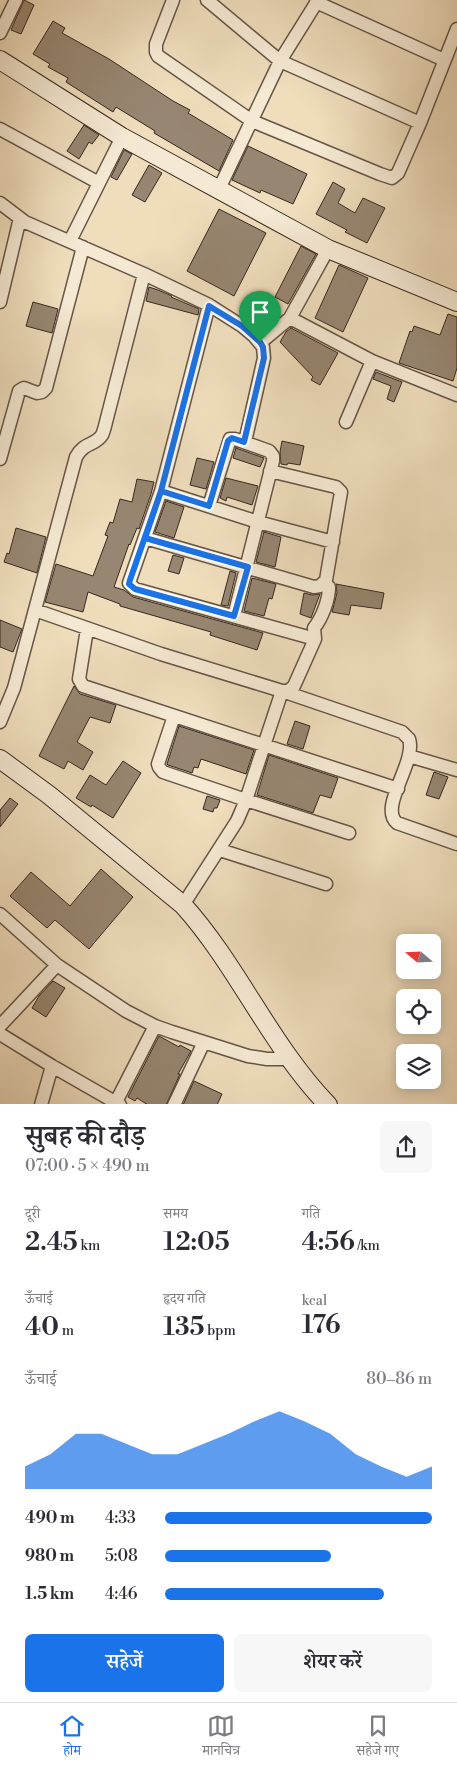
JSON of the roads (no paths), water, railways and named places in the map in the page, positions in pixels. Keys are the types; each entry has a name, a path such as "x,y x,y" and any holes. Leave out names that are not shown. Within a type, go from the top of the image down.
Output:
{"main road":[{"path":"0,60 122,137 328,249 457,302"},
{"path":"0,759 49,795 183,905 215,946 321,1102"}],"street":[{"path":"0,33 16,0"},
{"path":"173,0 156,44 158,56 252,121 392,178 398,173 420,123 457,29"},
{"path":"207,0 280,61 420,123"},
{"path":"219,189 280,61 317,1 444,60"},
{"path":"2,135 99,183"},
{"path":"70,241 122,137"},
{"path":"0,202 20,218 144,274 209,306 242,326 268,337"},
{"path":"0,302 20,218"},
{"path":"0,459 5,419 19,391 21,389 42,392 46,388 83,247"},
{"path":"244,442 264,358 263,347 268,337 290,318 328,249"},
{"path":"0,722 14,688 76,457 85,445 98,439 106,422 144,274"},
{"path":"209,306 161,491 130,580 131,586 315,639"},
{"path":"290,318 372,361 457,395"},
{"path":"346,422 372,361"},
{"path":"209,506 228,441 232,438 269,451 272,454 273,461 248,567 234,616"},
{"path":"145,538 314,587 320,586 326,580 342,496 339,490 270,471"},
{"path":"161,491 258,522 333,542"},
{"path":"282,691 288,691 294,686 315,639 314,628 319,622 329,593 329,587"},
{"path":"35,610 161,654 282,691 402,732 411,744 409,756 391,809 394,820 397,824 457,844"},
{"path":"87,629 79,679 83,686 398,789"},
{"path":"183,905 237,821 246,800 282,691"},
{"path":"174,716 158,764 158,767 163,772 349,833"},
{"path":"409,756 457,770"},
{"path":"220,850 326,884"},
{"path":"0,914 57,965 126,1012 155,1026 248,1056 267,1059 290,1059"},
{"path":"0,1026 57,965"},
{"path":"0,1034 112,1102 155,1026"},
{"path":"174,1104 204,1042"},
{"path":"41,1104 52,1066"}]}
